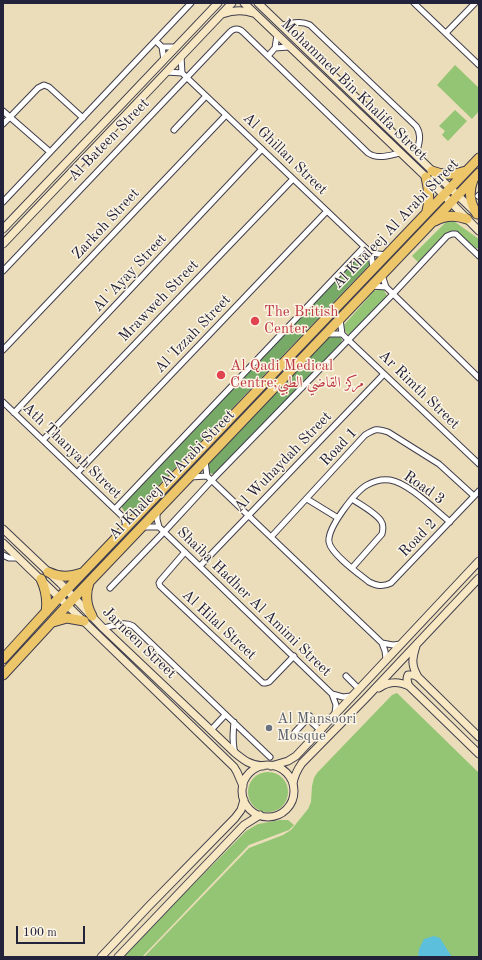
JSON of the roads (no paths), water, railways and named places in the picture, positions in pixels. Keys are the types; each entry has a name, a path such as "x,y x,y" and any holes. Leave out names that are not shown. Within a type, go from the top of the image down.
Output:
{"highway":[{"name":"Al Khaleej Al Arabi Street","path":"3,659 7,650 46,612 479,158"},
{"path":"426,212 429,196 429,174 449,175 467,170"},
{"path":"476,176 471,187 470,196 471,203 478,215"},
{"name":"Al Khaleej Al Arabi Street","path":"3,675 67,605 476,176"},
{"path":"432,222 451,216 467,219"},
{"path":"48,572 57,576 66,577 83,573"},
{"path":"41,579 45,587 47,597 46,612"},
{"path":"89,582 86,596 88,607 92,616"},
{"path":"51,622 67,618 84,621"}],"main road":[{"name":"Al Bateen Street","path":"3,244 232,3"},
{"name":"Mohammed Bin Khalifa Street","path":"244,3 400,153 429,174 454,199 478,215"},
{"name":"Mohammed Bin Khalifa Street","path":"258,3 263,6 416,156 429,174"},
{"name":"Al Bateen Street","path":"3,229 216,4"},
{"path":"220,15 229,11 239,10 255,14"},
{"name":"Mohammed Bin Khalifa Street","path":"454,199 467,219 479,231"},
{"name":"Jarneen Street","path":"3,529 67,590 103,628 235,753 250,764 263,766"},
{"name":"Jarneen Street","path":"3,542 234,767 243,786"},
{"path":"271,766 288,761 296,756 358,688 479,561"},
{"path":"293,784 290,777 278,768 263,766 256,768 250,773 243,786 244,800 253,812 260,815 267,817 282,813 292,801 294,793 294,776 302,763 365,699 479,578"},
{"path":"417,644 412,662 418,676 479,737"},
{"path":"409,686 407,680 408,675 418,676"},
{"path":"365,699 386,684 397,682 409,686 479,754"},
{"path":"101,957 153,901 235,818 241,810 244,800"},
{"path":"118,957 244,825 260,815"}],"street":[{"path":"3,202 191,3"},
{"path":"414,3 479,65"},
{"path":"446,33 475,3"},
{"path":"281,25 300,22 310,25 416,126 420,136 416,156"},
{"name":"Al Bateen Street","path":"3,271 230,32 235,29 240,30 268,56"},
{"path":"277,35 275,48 268,56 368,154 378,157 400,153"},
{"path":"156,41 162,47 164,60"},
{"path":"162,47 176,47"},
{"path":"275,48 289,47"},
{"path":"166,72 182,73 182,56"},
{"name":"Al Ghillan Street","path":"182,73 370,253"},
{"path":"3,124 38,88 44,85 49,87 83,118"},
{"path":"174,130 206,96"},
{"path":"3,111 11,116 50,152"},
{"name":"Zarkoh Street","path":"3,350 226,115"},
{"name":"Al 'Ayay Street","path":"14,413 262,150"},
{"name":"Mrawweh Street","path":"43,440 293,179"},
{"name":"Al 'Izzah Street","path":"77,473 327,211"},
{"path":"110,588 447,236 456,234 479,255"},
{"name":"Al Khaleej Al Arabi Street","path":"115,509 364,247"},
{"path":"373,269 370,253 386,255"},
{"path":"382,275 386,287 479,378"},
{"path":"371,286 386,287"},
{"path":"326,334 342,334 340,318"},
{"name":"Ar Rimth Street","path":"342,334 479,464"},
{"name":"Al Wuhaydah Street","path":"200,566 384,374"},
{"name":"Ath Thanyah Street","path":"3,402 124,518 126,528"},
{"name":"Road 1","path":"271,537 365,435 374,430 388,432 439,464 474,496"},
{"path":"205,461 207,476"},
{"path":"190,477 207,476 212,480 382,643 386,659"},
{"name":"Road 3","path":"392,583 386,586 381,586 374,585 369,582 336,554 329,543 329,537 338,518 360,490 375,482 392,480 415,492 450,522"},
{"name":"Road 2","path":"392,583 479,492"},
{"path":"307,499 338,518"},
{"path":"352,499 374,514 382,522 384,528 382,534 352,568"},
{"name":"Shaiba Hadher Al Amimi Street","path":"157,511 159,527 332,694 336,705 335,713"},
{"name":"Ath Thanyah Street","path":"124,518 136,518"},
{"name":"Shaiba Hadher Al Amimi Street","path":"141,528 150,526 159,527"},
{"name":"Al Hilal Street","path":"185,552 160,581 160,586 263,683 269,682 294,656"},
{"path":"4,557 19,558"},
{"path":"103,628 125,623 133,626 270,757"},
{"path":"382,643 393,645 401,644"},
{"path":"346,676 358,688"},
{"name":"Shaiba Hadher Al Amimi Street","path":"332,694 351,696"},
{"path":"212,730 225,715"},
{"path":"295,732 309,718 320,730"},
{"path":"234,722 233,736 235,753"},
{"path":"233,736 242,731"}],"water":[{"path":"434,936 440,938 452,957 418,957 419,949 424,939"}],"place":[{"name":"The British Center","path":"255,321"},
{"name":"Al Qadi Medical Centre;مركز القاضي الطبي","path":"221,375"},
{"name":"Al Mansoori Mosque","path":"269,728"}]}
